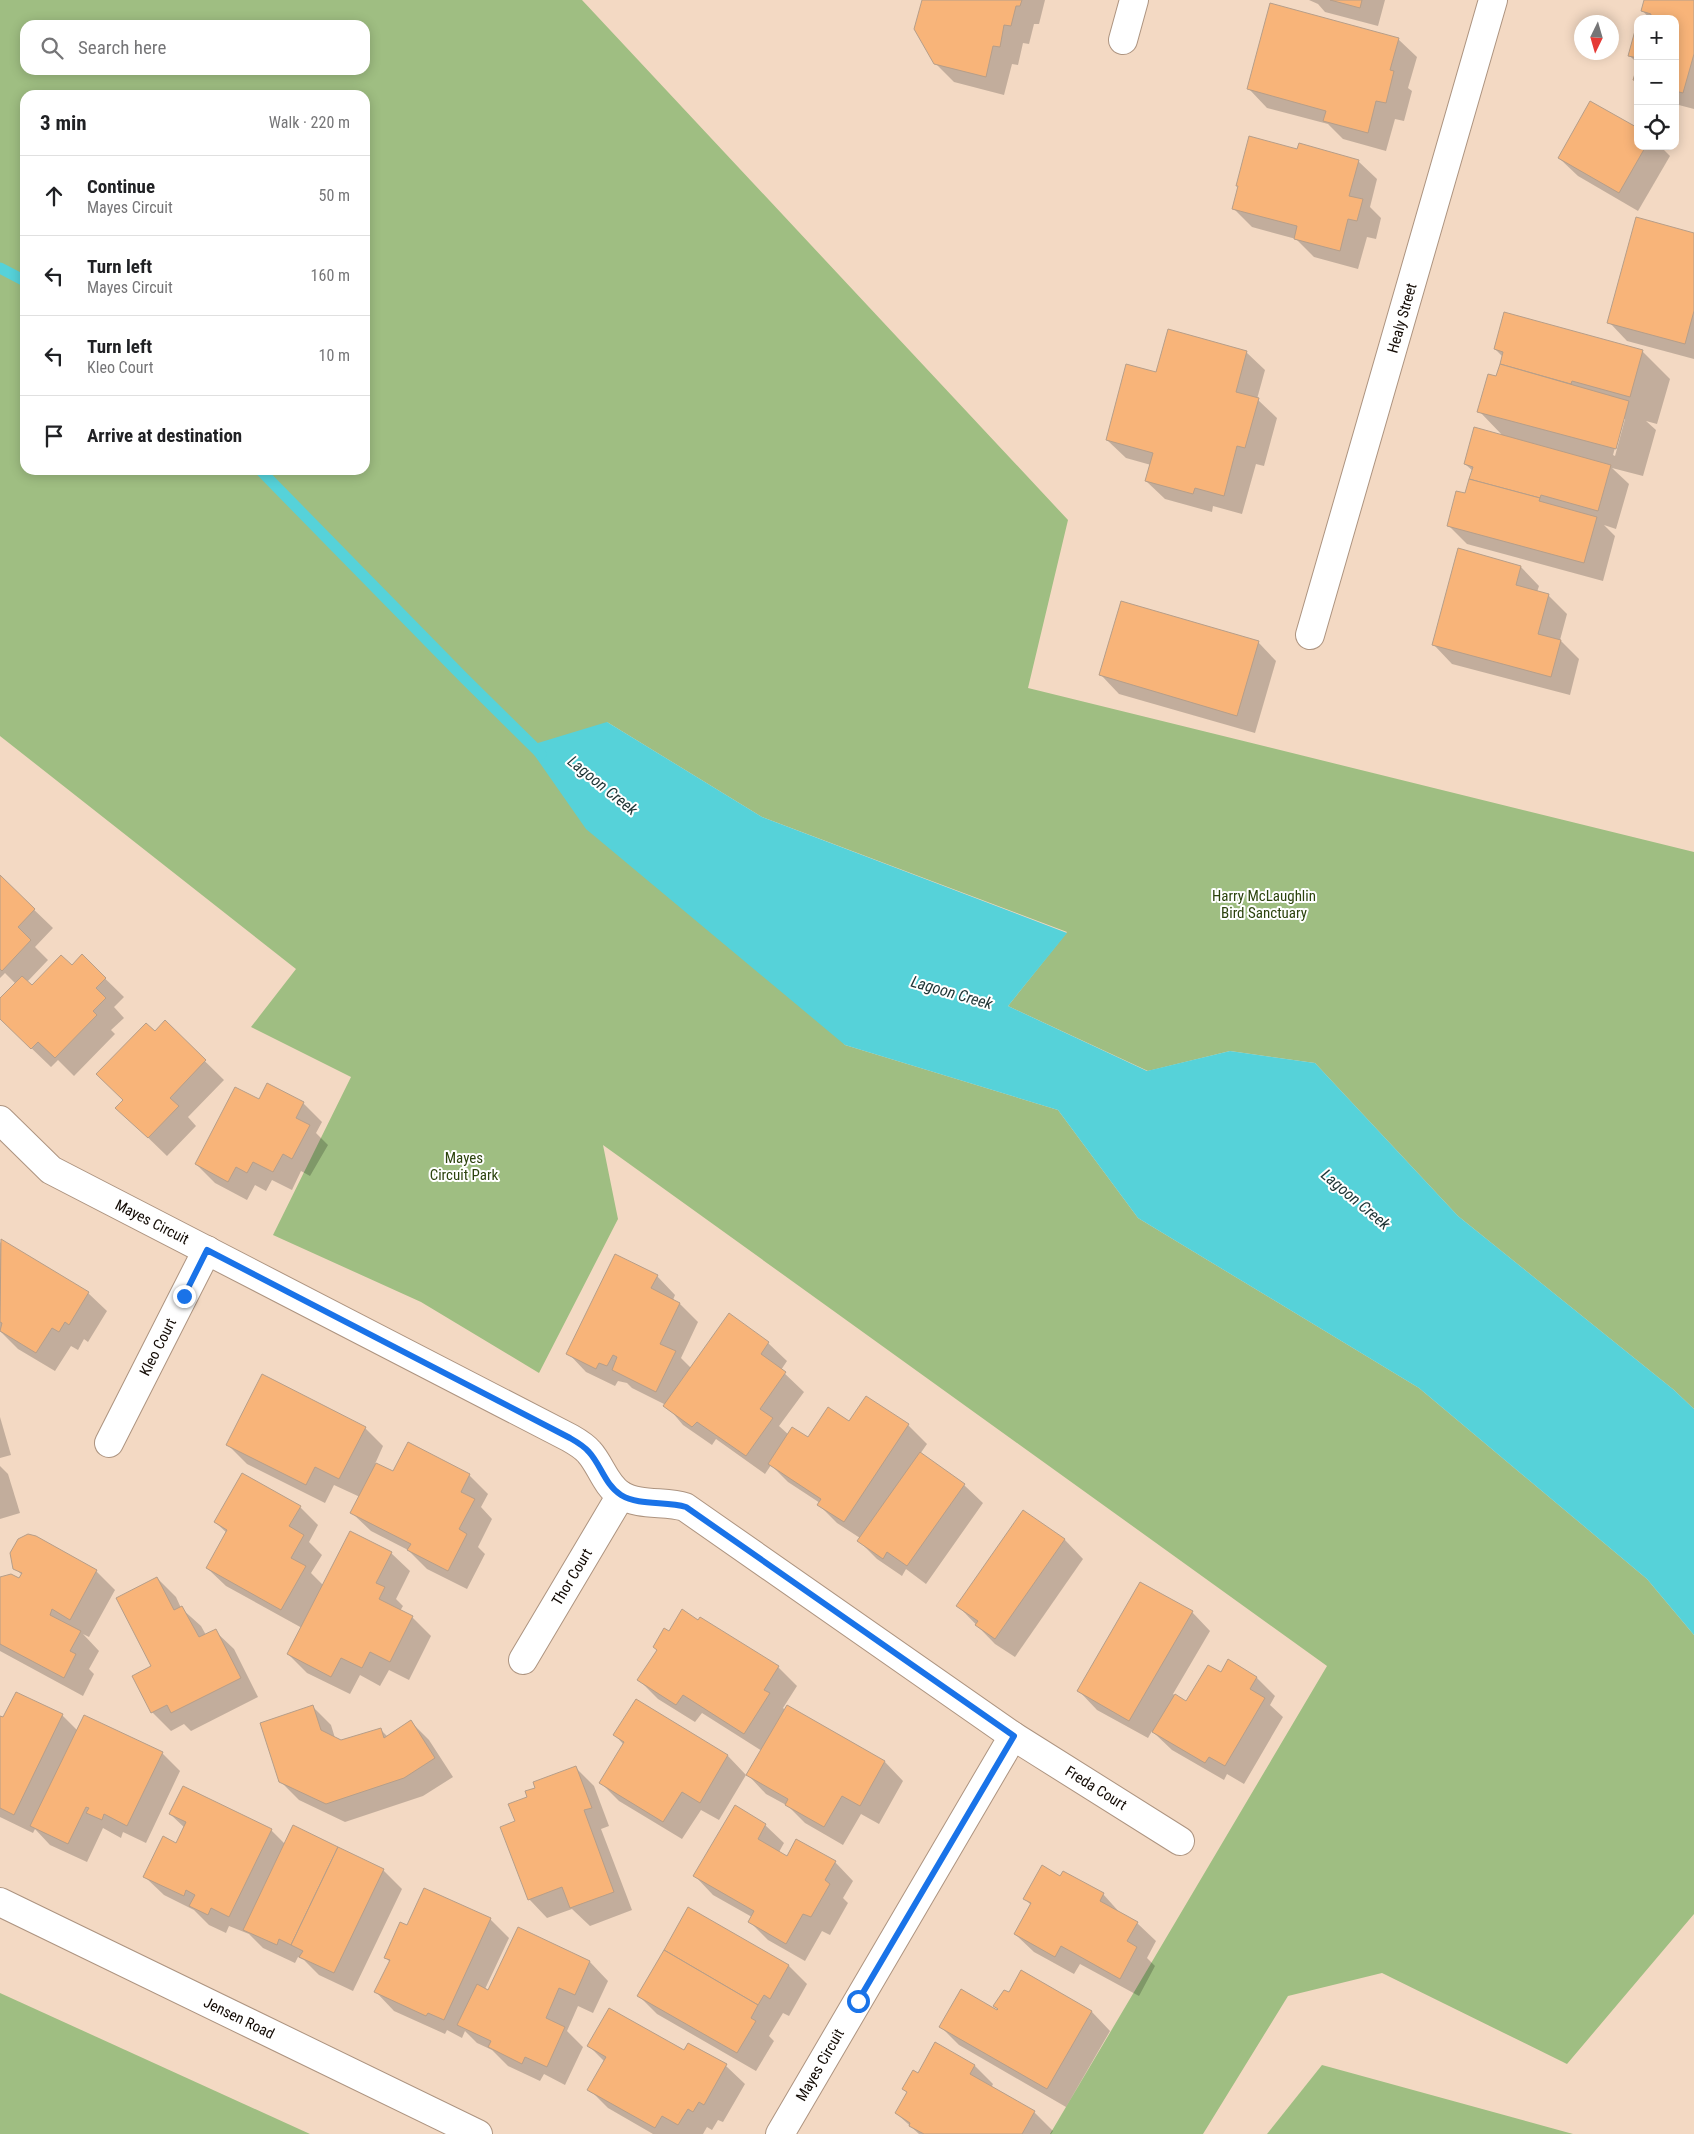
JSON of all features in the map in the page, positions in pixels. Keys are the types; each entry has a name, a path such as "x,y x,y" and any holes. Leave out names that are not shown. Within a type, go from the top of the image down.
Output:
{"street":[{"path":"1123,40 1134,0"},
{"name":"Healy Street","path":"1310,635 1493,0"},
{"name":"Mayes Circuit","path":"0,1120 51,1170 570,1438 590,1453 611,1486 621,1495"},
{"name":"Kleo Court","path":"108,1443 207,1250"},
{"path":"621,1495 632,1499 686,1507 1014,1736"},
{"name":"Thor Court","path":"523,1660 621,1495"},
{"name":"Mayes Circuit","path":"780,2134 1014,1736"},
{"name":"Freda Court","path":"1014,1736 1180,1841"},
{"name":"Jensen Road","path":"0,1902 478,2134"}],"green space":[{"path":"0,0 582,0 1068,520 1028,688 1694,852 1694,1409 1674,1390 1458,1216 1315,1063 1230,1051 1148,1071 1008,1006 1067,932 762,817 607,722 845,1045 1058,1110 1138,1218 1419,1388 1647,1579 1694,1635 1694,1914 1567,2064 1382,1973 1288,1996 1203,2134 1050,2134 1327,1666 603,1145 618,1219 539,1373 421,1302 273,1235 351,1077 251,1027 296,969 0,736"},
{"path":"0,1993 310,2134 0,2134"},
{"path":"1322,2065 1573,2134 1267,2134"}],"water":[{"path":"607,722 762,817 1067,933 1008,1006 1147,1071 1230,1051 1315,1063 1458,1216 1674,1390 1694,1409 1694,1635 1647,1579 1419,1388 1138,1218 1058,1110 845,1045 586,829 528,746"}],"building":[{"path":"922,0 1022,0 1020,6 1016,6 1011,26 1004,25 1000,47 993,46 986,77 934,64 914,29"},
{"path":"1330,0 1362,0 1360,8"},
{"path":"1644,0 1694,0 1694,54 1683,93 1679,92 1679,15 1651,15 1641,11"},
{"path":"1270,3 1399,38 1390,70 1394,71 1386,103 1376,101 1368,133 1323,121 1326,111 1247,89"},
{"path":"1634,34 1634,57 1628,56"},
{"path":"1590,101 1634,126 1634,150 1644,150 1619,193 1558,158"},
{"path":"1249,136 1297,149 1299,143 1359,160 1349,196 1363,199 1357,221 1348,219 1340,251 1294,239 1297,226 1232,209"},
{"path":"1636,217 1694,233 1694,311 1685,344 1607,323"},
{"path":"1504,312 1643,350 1630,397 1572,381 1571,384 1500,364 1503,352 1494,349"},
{"path":"1168,329 1247,351 1236,392 1259,398 1245,448 1237,446 1224,496 1195,488 1193,494 1145,481 1153,453 1106,440 1126,364 1156,372"},
{"path":"1500,364 1629,401 1616,449 1477,412 1488,374 1496,376"},
{"path":"1474,427 1611,465 1598,511 1541,495 1540,498 1469,479 1473,467 1464,464"},
{"path":"1469,479 1540,498 1539,501 1597,517 1584,563 1447,526 1456,491 1465,493"},
{"path":"1458,548 1521,566 1516,585 1549,594 1538,634 1561,640 1551,677 1432,645"},
{"path":"1121,601 1259,641 1237,716 1099,675"},
{"path":"0,875 35,909 18,927 31,940 2,971 0,969"},
{"path":"82,954 106,978 96,988 106,998 93,1011 97,1015 55,1058 38,1042 31,1049 0,1019 0,998 22,976 32,985 61,955 72,965"},
{"path":"165,1020 206,1060 170,1098 179,1106 148,1138 115,1108 123,1100 96,1074 146,1023 155,1031"},
{"path":"267,1083 304,1102 296,1118 310,1125 292,1159 283,1154 273,1172 253,1162 247,1173 236,1167 228,1182 195,1164 235,1087 259,1099"},
{"path":"1,1239 89,1292 69,1325 65,1322 59,1332 52,1328 36,1353 0,1331 2,1323 0,1322"},
{"path":"615,1254 658,1275 651,1288 680,1303 660,1344 676,1351 656,1392 612,1370 617,1357 613,1355 607,1366 599,1363 596,1369 566,1354"},
{"path":"729,1313 769,1342 761,1354 786,1372 760,1409 773,1418 746,1456 697,1422 692,1427 663,1406"},
{"path":"262,1374 366,1427 339,1479 315,1467 306,1485 226,1445"},
{"path":"866,1396 909,1424 844,1522 817,1505 821,1499 768,1464 792,1427 808,1437 828,1407 849,1421"},
{"path":"408,1442 470,1474 461,1492 475,1499 459,1529 467,1534 448,1571 407,1550 411,1544 350,1513 376,1463 393,1471"},
{"path":"920,1452 965,1484 907,1566 887,1552 883,1559 857,1541"},
{"path":"242,1473 301,1506 289,1526 304,1535 291,1558 306,1566 281,1610 206,1568 227,1530 214,1522"},
{"path":"1023,1510 1065,1539 995,1639 975,1625 978,1621 956,1606"},
{"path":"350,1531 392,1552 376,1583 385,1587 379,1599 413,1616 390,1662 370,1652 362,1668 341,1658 331,1677 287,1654"},
{"path":"28,1534 36,1536 97,1570 70,1620 52,1609 50,1615 81,1631 70,1651 76,1654 64,1678 0,1644 0,1577 11,1574 19,1578 22,1573 13,1569 10,1553 18,1539"},
{"path":"157,1577 174,1610 182,1606 199,1637 216,1629 241,1678 171,1713 167,1705 151,1713 132,1676 151,1666 116,1598"},
{"path":"1140,1582 1193,1611 1129,1721 1077,1691"},
{"path":"682,1609 698,1620 700,1617 779,1666 764,1690 770,1693 744,1734 683,1695 676,1705 637,1680 657,1650 653,1647 664,1628 669,1631"},
{"path":"1228,1659 1257,1677 1250,1689 1265,1698 1225,1766 1209,1757 1205,1763 1152,1732 1175,1694 1186,1701 1208,1665 1221,1672"},
{"path":"16,1692 63,1714 14,1815 0,1808 0,1716 3,1717"},
{"path":"636,1699 728,1755 700,1803 682,1792 663,1822 599,1783 624,1742 613,1735"},
{"path":"313,1705 321,1730 341,1740 381,1728 384,1738 411,1720 435,1758 404,1778 326,1804 279,1782 260,1723"},
{"path":"787,1705 885,1761 860,1806 842,1796 824,1827 785,1805 788,1799 746,1775"},
{"path":"84,1715 163,1752 127,1826 104,1814 102,1820 86,1813 89,1808 86,1807 68,1844 30,1826"},
{"path":"576,1766 592,1808 584,1810 614,1892 570,1908 562,1887 528,1900 500,1827 515,1821 508,1804 527,1797 525,1791 535,1788 533,1782"},
{"path":"183,1786 272,1829 229,1917 211,1908 208,1915 189,1906 195,1895 186,1890 184,1896 143,1877 163,1836 176,1843 186,1822 169,1814"},
{"path":"735,1805 766,1824 758,1839 787,1856 796,1839 836,1861 825,1880 830,1884 811,1917 803,1914 786,1944 748,1922 754,1911 693,1876"},
{"path":"293,1825 338,1847 291,1945 279,1939 277,1945 243,1930"},
{"path":"338,1847 384,1869 334,1973 299,1957 303,1951 291,1945"},
{"path":"1042,1865 1060,1876 1063,1871 1104,1893 1100,1901 1138,1922 1127,1941 1137,1947 1120,1979 1061,1946 1055,1957 1014,1934 1031,1903 1023,1899"},
{"path":"424,1888 491,1918 444,2020 428,2013 426,2016 374,1992 390,1960 384,1958 400,1922 407,1925"},
{"path":"688,1907 789,1965 770,1999 764,1995 758,2005 664,1950"},
{"path":"518,1927 590,1961 575,1995 559,1988 546,2018 565,2027 547,2067 525,2057 522,2064 488,2047 491,2041 457,2025 477,1984 488,1990"},
{"path":"664,1950 758,2005 751,2018 756,2021 737,2053 637,1996"},
{"path":"1021,1970 1092,2011 1047,2089 939,2027 961,1989 997,2010 993,2006 1004,1990 1009,1992"},
{"path":"609,2008 684,2050 688,2043 727,2064 704,2105 699,2102 693,2112 688,2109 678,2125 662,2116 655,2128 587,2090 606,2057 587,2046"},
{"path":"935,2042 975,2065 970,2074 1035,2111 1022,2134 924,2134 909,2126 910,2123 895,2113 907,2092 902,2089 913,2070 918,2073"}],"waterway":[{"name":"Lagoon Creek","path":"0,268 20,278"},
{"name":"Lagoon Creek","path":"265,475 541,754"}],"route":[{"path":"184,1296 207,1250 570,1438 590,1453 611,1486 621,1495 632,1499 686,1507 1014,1736 858,2001"}],"park label":[{"name":"Harry McLaughlin Bird Sanctuary","path":"1264,904"},
{"name":"Mayes Circuit Park","path":"464,1166"}]}
